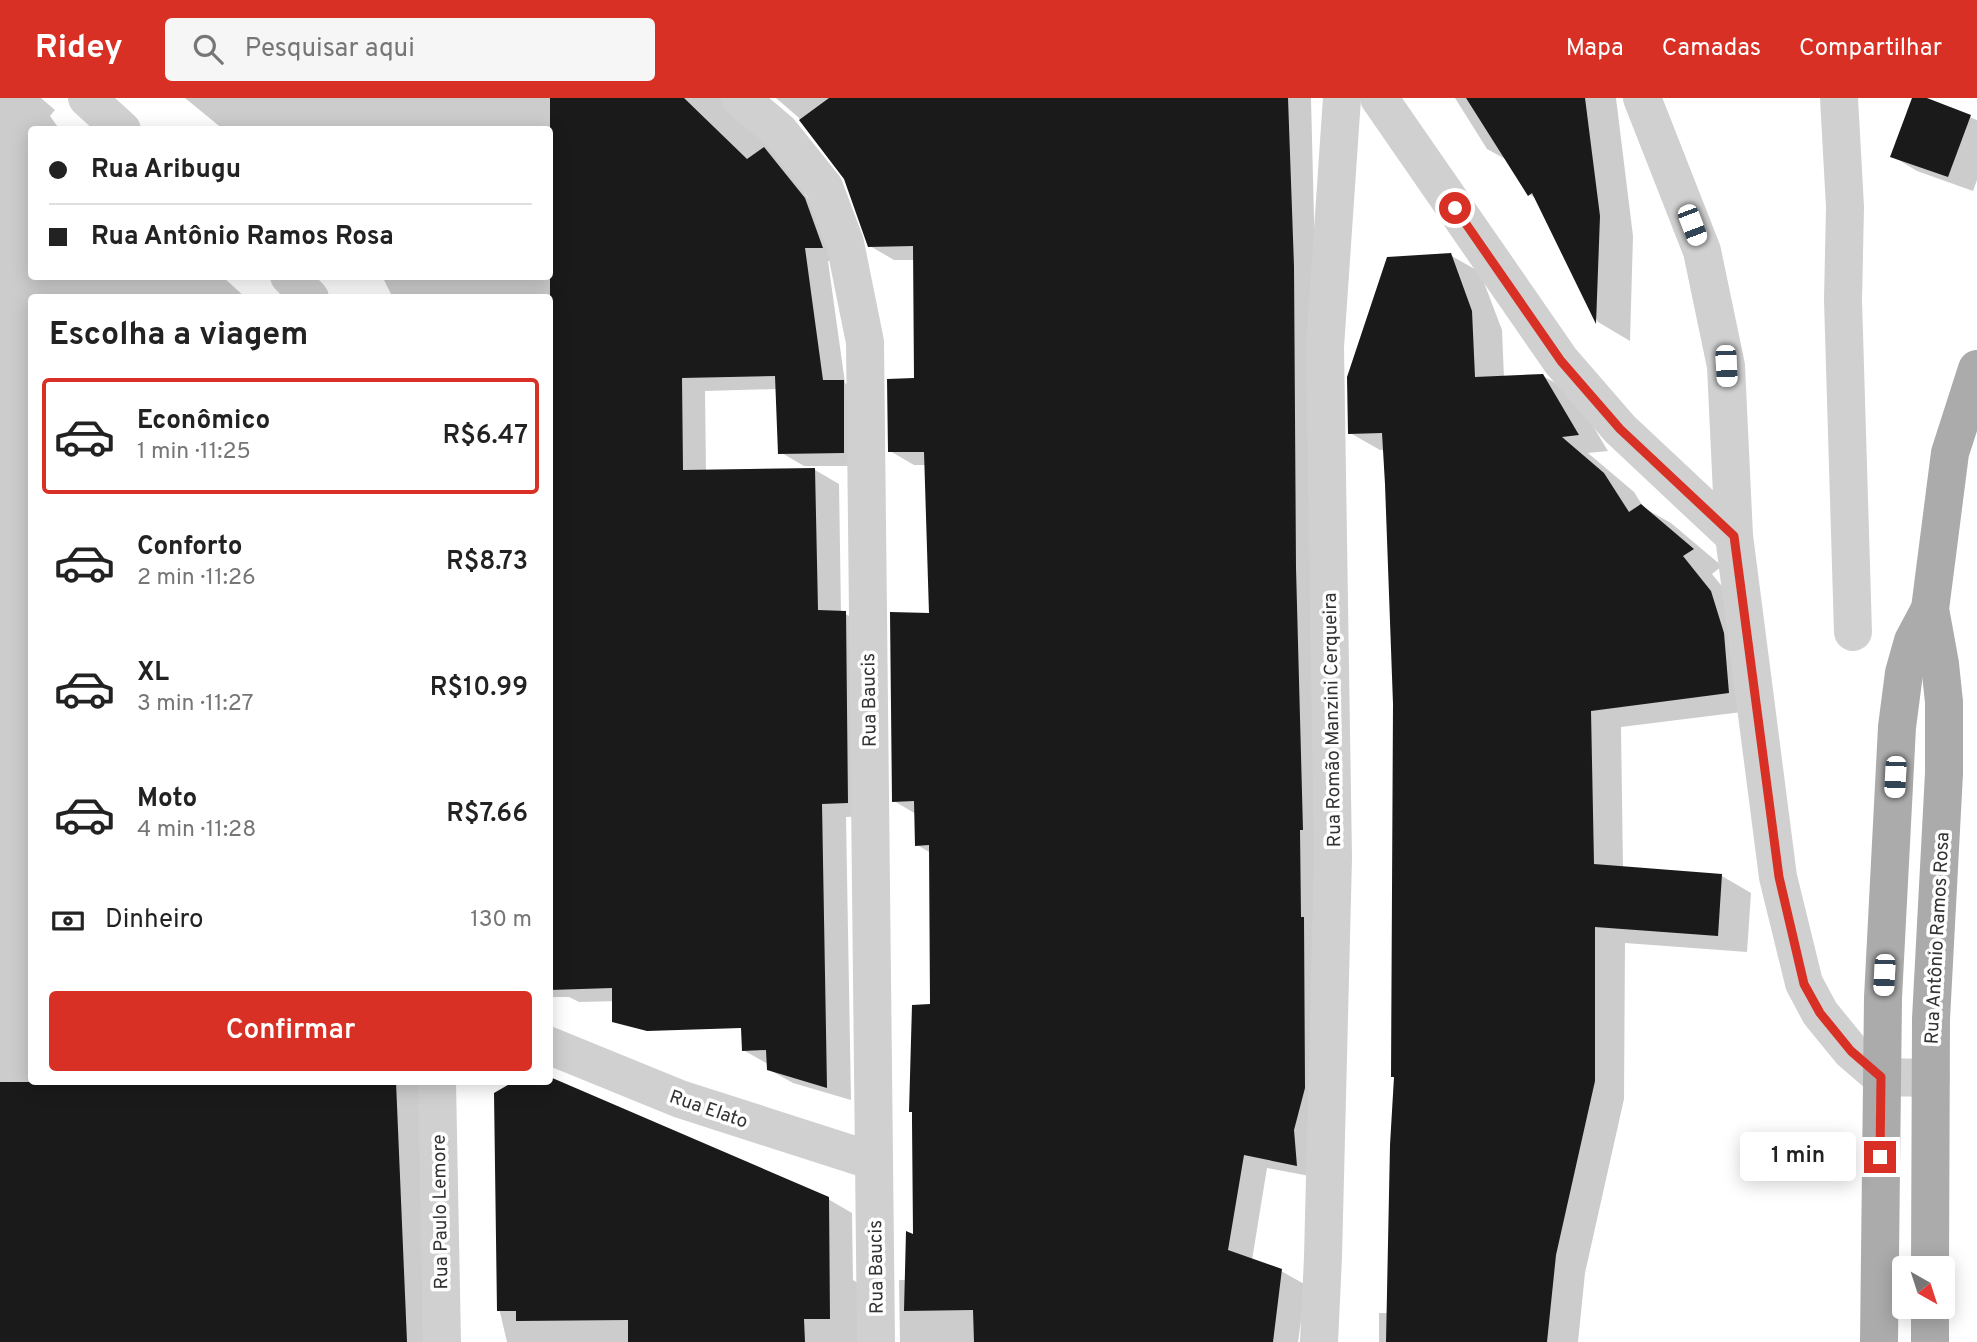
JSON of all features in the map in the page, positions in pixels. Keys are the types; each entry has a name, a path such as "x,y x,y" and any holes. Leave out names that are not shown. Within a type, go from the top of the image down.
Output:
{"main road":[{"name":"Rua Antônio Ramos Rosa","path":"1930,1256 1931,1018 1944,773 1942,690 1930,609 1950,453 1977,369"},
{"name":"Rua Antônio Ramos Rosa","path":"1879,1342 1883,998 1899,714 1903,673 1913,641 1930,609"},
{"path":"1930,1320 1930,1342"}],"street":[{"path":"86,98 118,126"},
{"name":"Rua Baucis","path":"740,98 780,132 824,187 845,243 865,342 876,1342"},
{"name":"Rua Romão Manzini Cerqueira","path":"1319,1342 1333,858 1325,347 1342,98"},
{"path":"1379,98 1561,361 1620,429 1734,536"},
{"path":"1642,98 1702,251 1726,366 1734,536 1779,877 1804,984 1820,1013 1851,1051 1881,1077 1931,1078"},
{"path":"1839,98 1845,207 1843,300 1853,632"},
{"path":"293,280 306,294"},
{"name":"Rua Elato","path":"553,1047 680,1100 873,1161"},
{"name":"Rua Paulo Lemore","path":"436,1085 442,1342"}],"building":[{"path":"550,98 684,98 747,159 764,147 805,198 823,248 805,248 823,380 844,380 844,453 778,454 775,376 682,378 683,470 815,468 818,610 846,611 848,803 822,804 827,1088 767,1070 766,1050 742,1051 741,1028 647,1031 612,1022 612,988 553,990 553,294 550,294 550,280 553,280 553,126 550,126"},
{"path":"829,98 1288,98 1294,266 1305,1088 1294,1130 1297,1166 1244,1155 1228,1250 1282,1269 1273,1342 974,1342 973,1310 904,1311 906,1231 913,1234 912,1112 909,1112 912,1005 930,1004 929,845 915,846 914,801 892,802 890,612 929,613 924,452 888,452 887,379 914,378 913,246 868,247 844,179 799,120"},
{"path":"1466,98 1585,98 1600,216 1596,324 1532,193 1528,196"},
{"path":"1912,98 1927,98 1971,115 1948,177 1890,157"},
{"path":"1451,253 1472,311 1475,377 1543,374 1579,435 1562,437 1604,473 1629,512 1641,504 1694,549 1683,556 1711,591 1724,633 1729,693 1591,711 1594,864 1722,874 1718,936 1595,927 1595,1081 1556,1255 1547,1342 1386,1342 1394,1077 1391,1077 1393,704 1385,484 1382,433 1348,434 1347,377 1387,257"},
{"path":"553,1078 829,1197 830,1319 804,1319 805,1342 628,1342 628,1320 516,1321 516,1311 497,1311 494,1093 508,1085 553,1085"},
{"path":"0,1082 28,1082 28,1085 396,1085 407,1342 0,1342"}],"route":[{"path":"1455,208 1561,361 1620,429 1734,536 1779,877 1804,984 1820,1013 1851,1051 1881,1077 1880,1157"}]}
